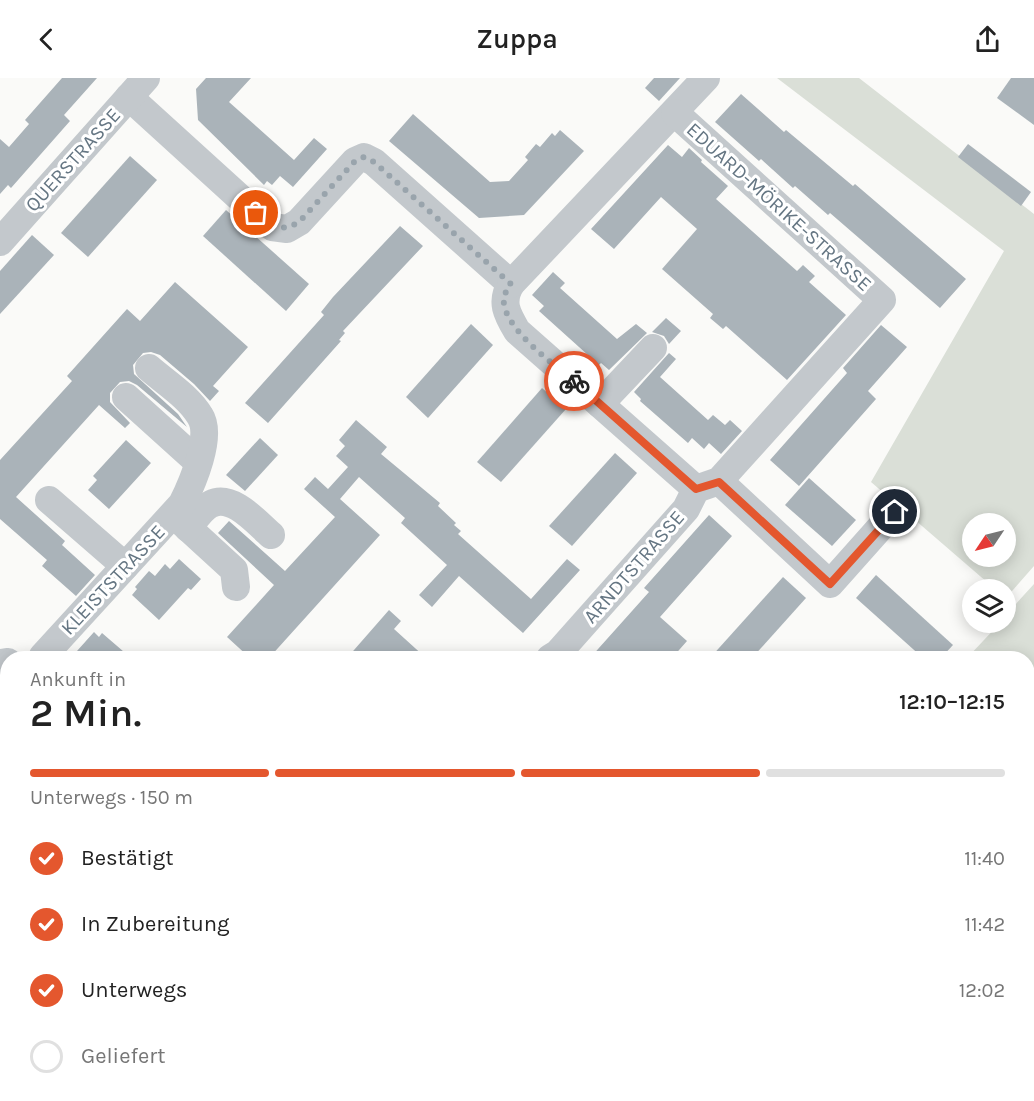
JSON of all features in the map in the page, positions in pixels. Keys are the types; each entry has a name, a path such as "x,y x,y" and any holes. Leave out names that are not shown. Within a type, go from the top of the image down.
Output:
{"street":[{"name":"EDUARD-MÖRIKE-STRASSE","path":"511,284 706,78"},
{"name":"QUERSTRASSE","path":"0,242 137,87"},
{"path":"137,87 272,227 287,229 299,222 355,161 364,157 374,162 511,284 504,296 506,313 517,331 600,404 708,485 830,584 895,512"},
{"name":"EDUARD-MÖRIKE-STRASSE","path":"675,113 882,300"},
{"name":"ARNDTSTRASSE","path":"562,651 686,509 882,300"},
{"path":"600,404 653,348"},
{"path":"149,368 200,416 205,437 181,516 234,570 236,588"},
{"path":"126,397 198,462"},
{"path":"49,500 125,566"},
{"name":"KLEISTSTRASSE","path":"46,651 125,566 181,516 221,502 240,508 271,536"}],"shaded area":[{"path":"777,78 859,78 1034,214 1034,566 1016,586 1016,579 983,579 970,567 1016,567 1016,513 962,513 962,561 871,482 1004,251"},
{"path":"1034,584 1034,651 974,651 991,633 1016,633 1016,604"}],"building":[{"path":"62,78 97,78 64,115 70,121 11,188 8,185 0,194 0,139 9,147 29,124 25,120"},
{"path":"206,78 251,78 229,102 294,160 314,138 327,149 293,187 280,176 272,185 267,181 264,185 198,120 196,89"},
{"path":"654,78 680,78 659,101 645,88"},
{"path":"1011,78 1034,78 1034,125 997,98"},
{"path":"741,94 784,132 786,130 853,186 855,184 966,279 940,308 830,213 828,215 795,186 793,188 715,122"},
{"path":"413,114 490,182 509,181 528,160 525,157 536,144 540,147 552,133 555,136 560,130 584,151 524,215 479,218 389,141"},
{"path":"968,144 1031,192 1021,206 958,157"},
{"path":"668,145 682,157 689,148 702,160 701,162 728,186 716,199 797,271 803,265 815,276 809,282 846,315 787,380 726,326 723,329 710,318 713,314 662,269 697,229 661,197 614,249 591,229"},
{"path":"130,156 157,180 88,257 61,233"},
{"path":"226,210 309,284 286,311 203,236"},
{"path":"400,226 423,246 343,331 345,333 339,340 341,341 268,423 245,403 324,315 321,312 333,297"},
{"path":"32,235 54,255 0,314 0,271"},
{"path":"553,272 565,283 560,288 617,339 636,324 647,333 609,370 601,363 599,365 539,311 544,306 532,295"},
{"path":"175,282 248,347 213,386 219,391 210,401 160,355 151,352 143,353 133,365 134,374 178,414 187,427 137,385 129,381 120,382 110,393 110,402 130,423 125,428 99,405 16,497 65,541 62,545 95,575 76,596 42,566 47,560 0,519 0,460 72,381 67,376 127,309 140,321"},
{"path":"666,318 681,331 669,344 664,336 652,332"},
{"path":"471,324 493,345 428,418 406,397"},
{"path":"881,325 907,347 868,391 876,399 799,486 770,460 847,373 843,368"},
{"path":"669,353 676,359 660,377 708,420 713,415 725,425 730,420 742,431 721,454 709,443 704,449 692,438 688,443 640,401 641,399 634,392"},
{"path":"542,388 566,409 501,482 477,462"},
{"path":"356,420 387,447 381,454 440,503 438,506 461,531 458,534 531,599 567,559 580,570 523,633 459,576 432,607 419,595 447,565 401,523 405,518 359,477 340,499 380,535 275,651 242,651 227,637 274,585 218,533 229,521 285,571 335,517 304,489 315,477 328,489 348,467 336,456 345,446 339,440"},
{"path":"260,438 278,455 245,491 226,475"},
{"path":"126,440 151,463 109,509 88,490 97,480 93,476"},
{"path":"615,453 637,473 572,546 549,526"},
{"path":"809,478 856,520 832,546 785,505"},
{"path":"709,515 732,536 660,617 687,641 678,651 596,651 649,592 644,588"},
{"path":"179,559 201,579 191,590 188,588 159,620 132,595 137,589 135,587 149,571 155,576 165,564 170,569"},
{"path":"876,575 953,645 947,651 915,651 856,598"},
{"path":"783,577 806,598 758,651 716,651"},
{"path":"389,610 401,621 394,629 418,651 353,651"},
{"path":"94,632 99,637 102,633 123,651 77,651"}],"way so far":[{"path":"256,213 272,227 287,229 299,222 355,161 364,157 374,162 511,284 504,296 506,313 517,331 574,381"}],"route":[{"path":"574,381 696,489 719,482 830,584 895,512"}]}
